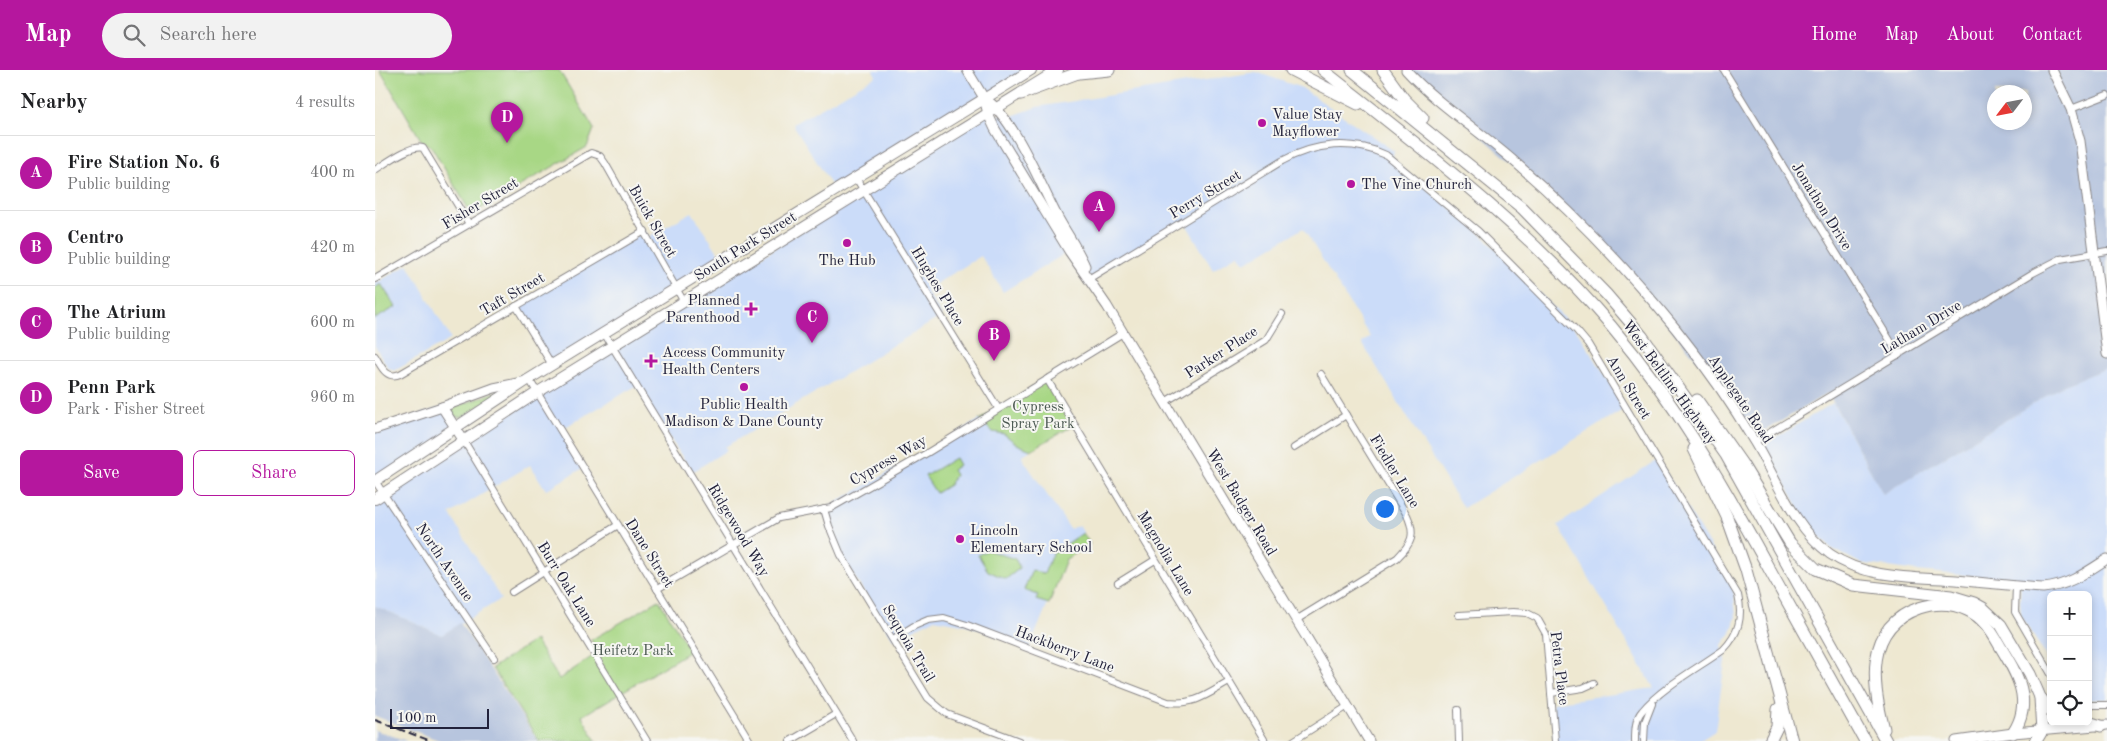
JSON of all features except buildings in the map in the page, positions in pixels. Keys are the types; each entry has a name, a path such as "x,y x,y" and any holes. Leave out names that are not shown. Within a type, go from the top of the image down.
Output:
{"highway":[{"path":"1021,94 1082,71 1109,70"},
{"path":"1291,70 1377,113"},
{"name":"West Beltline Highway","path":"1323,70 1493,207 1526,237 1604,319 1654,380 1714,470 1865,741"},
{"name":"West Beltline Highway","path":"1352,70 1522,208 1600,287 1642,336 1726,455 1886,741"},
{"path":"1383,70 1392,85 1409,105 1522,208"},
{"path":"1642,336 1711,418 1742,464 1790,543 1812,566 1839,581 1853,586 1951,596 1979,606 2001,625 2030,674 2039,697 2042,731 2036,741"},
{"path":"1654,380 1697,455 1727,517 1753,592 1791,741"},
{"path":"1886,741 1874,686 1875,660 1878,648 1887,632 1902,617 1911,611 1933,605 1956,606 1969,610 1987,625 1996,639 2016,673 2022,694 2021,722 2013,734"},
{"path":"1767,646 1779,719 1775,734 1770,741"},
{"path":"2039,697 2047,706"}],"main road":[{"name":"South Park Street","path":"375,481 527,380 1031,70"},
{"name":"South Park Street","path":"380,496 538,392 1058,70"}],"street":[{"name":"West Badger Road","path":"967,70 993,112 1036,172 1055,213 1083,260 1089,278"},
{"name":"Applegate Road","path":"1406,70 1426,89 1520,166 1589,232 1677,330 1754,442 1807,531 1816,542 1844,563 1861,570 1894,575 2016,586 2056,587 2070,582 2107,559"},
{"name":"Jonathon Drive","path":"1723,70 1899,355"},
{"path":"2052,70 2071,109 2080,141 2107,354"},
{"path":"2071,109 2107,95"},
{"name":"West Badger Road","path":"993,112 991,124 1034,195 1123,332 1369,741"},
{"name":"Perry Street","path":"1089,278 1299,152 1315,147 1339,145"},
{"name":"Ann Street","path":"1339,145 1373,149 1386,155 1478,231 1577,331 1588,344 1738,595 1741,616 1739,627 1731,642 1723,650 1660,694 1642,711 1635,729 1635,741"},
{"path":"375,170 410,149 417,146 423,148 469,224"},
{"name":"Fisher Street","path":"375,279 587,154 598,154"},
{"name":"Buick Street","path":"598,154 645,231 684,302"},
{"name":"Hughes Place","path":"856,178 998,408"},
{"name":"Taft Street","path":"375,356 383,370 390,376 396,376 645,231"},
{"name":"Latham Drive","path":"1754,442 2033,273 2060,259 2107,251"},
{"path":"517,306 552,365"},
{"name":"Parker Place","path":"1165,402 1266,340 1282,314"},
{"name":"Cypress Way","path":"657,589 779,518 824,509 845,500 919,458 1123,332"},
{"name":"Ridgewood Way","path":"604,333 853,741"},
{"name":"Fiedler Lane","path":"1296,620 1397,558 1408,547 1412,537 1412,526 1407,515 1321,374"},
{"name":"Magnolia Lane","path":"1047,379 1265,741"},
{"path":"375,429 494,388 527,380"},
{"name":"Dane Street","path":"527,380 538,392 749,741"},
{"path":"441,407 464,441"},
{"path":"1294,448 1346,415"},
{"name":"Burr Oak Lane","path":"464,441 647,741"},
{"name":"North Avenue","path":"375,481 380,496 471,616 494,658"},
{"name":"Sequoia Trail","path":"824,509 836,545 928,698 947,714 1019,741"},
{"path":"512,592 543,570 618,526"},
{"path":"1118,582 1155,560"},
{"path":"2016,586 2015,612 2047,667"},
{"name":"Petra Place","path":"1459,615 1513,612 1527,613 1537,618 1546,634 1555,741"},
{"name":"Hackberry Lane","path":"893,640 921,623 944,618 967,625 1168,702 1183,704 1193,702 1229,682"},
{"path":"1551,693 1583,688 1594,682"},
{"path":"1644,741 1645,722 1652,702"},
{"path":"2092,705 2107,705"},
{"path":"1293,741 1349,706"},
{"path":"1457,710 1459,741"},
{"path":"790,741 836,714"},
{"path":"1956,741 2104,725"}],"shaded area":[{"path":"873,70 1031,70 835,191 793,124 876,76"},
{"path":"1406,70 2107,70 2107,368 2066,384 1883,494 1828,393 1758,435 1585,227"},
{"path":"1256,72 1302,88 1394,151 1392,160 1478,231 1577,331 1626,408 1463,508 1362,343 1370,337 1303,228 1245,263 1238,254 1213,270 1185,222 1090,278 1069,251 1003,292 981,256 926,290 942,316 725,447 727,450 692,472 636,386 562,429 583,468 546,490 530,465 450,514 501,599 442,635 375,606 375,499 988,114 1012,116 1037,107"},
{"path":"692,212 723,260 552,365 517,306 645,231 648,237"},
{"path":"408,264 451,339 394,371 388,368 375,346 375,284"},
{"path":"2107,368 2107,699 2092,700 2092,591 2047,591 2047,658 2021,616 2021,580 1917,571 1860,563 1831,548 1816,534 1802,513 1764,445 1833,403 1883,494 2066,384"},
{"path":"442,407 456,428 375,481 375,429"},
{"name":"Lincoln Elementary School","path":"979,420 993,432 1004,434 1017,444 1031,450 1021,456 1070,529 1079,525 1090,544 1066,559 1029,649 967,625 934,619 893,639 841,555 824,509"},
{"path":"1658,459 1733,585 1736,617 1731,633 1721,646 1726,654 1715,731 1699,741 1555,741 1552,703 1654,688 1558,525"},
{"path":"375,606 442,635 460,623 538,741 441,741 375,716"},
{"path":"375,730 407,741 375,741"}],"green space":[{"path":"380,70 559,70 594,129 587,147 475,212 469,210 431,146 421,140"},
{"path":"381,284 396,307 375,319 375,288"},
{"name":"Cypress Spray Park","path":"1047,379 1074,425 1031,450 1017,444 1004,434 993,432 979,420"},
{"path":"498,391 498,394 462,417 456,417 450,409"},
{"path":"955,458 959,465 952,470 955,475 949,485 936,493 925,476"},
{"path":"1083,533 1090,544 1066,559 1049,604 1036,600 1038,595 1024,590 1032,570 1044,574 1052,554"},
{"path":"987,550 1015,559 1020,568 1006,579 988,571 978,555"},
{"name":"Heifetz Park","path":"659,600 690,651 582,716 596,741 539,741 492,668 535,640 559,679 599,652 591,640"}],"railway":[{"path":"375,720 431,741"}],"place":[{"name":"Value Stay Mayflower","path":"1262,123"},
{"name":"Penn Park","path":"507,143"},
{"name":"The Vine Church","path":"1351,184"},
{"name":"Fire Station No. 6","path":"1099,232"},
{"name":"The Hub","path":"847,243"},
{"name":"Planned Parenthood","path":"751,309"},
{"name":"The Atrium","path":"812,343"},
{"name":"Access Community Health Centers","path":"651,361"},
{"name":"Centro","path":"994,361"},
{"name":"Public Health Madison & Dane County","path":"744,387"},
{"name":"Lincoln Elementary School","path":"960,539"}]}
